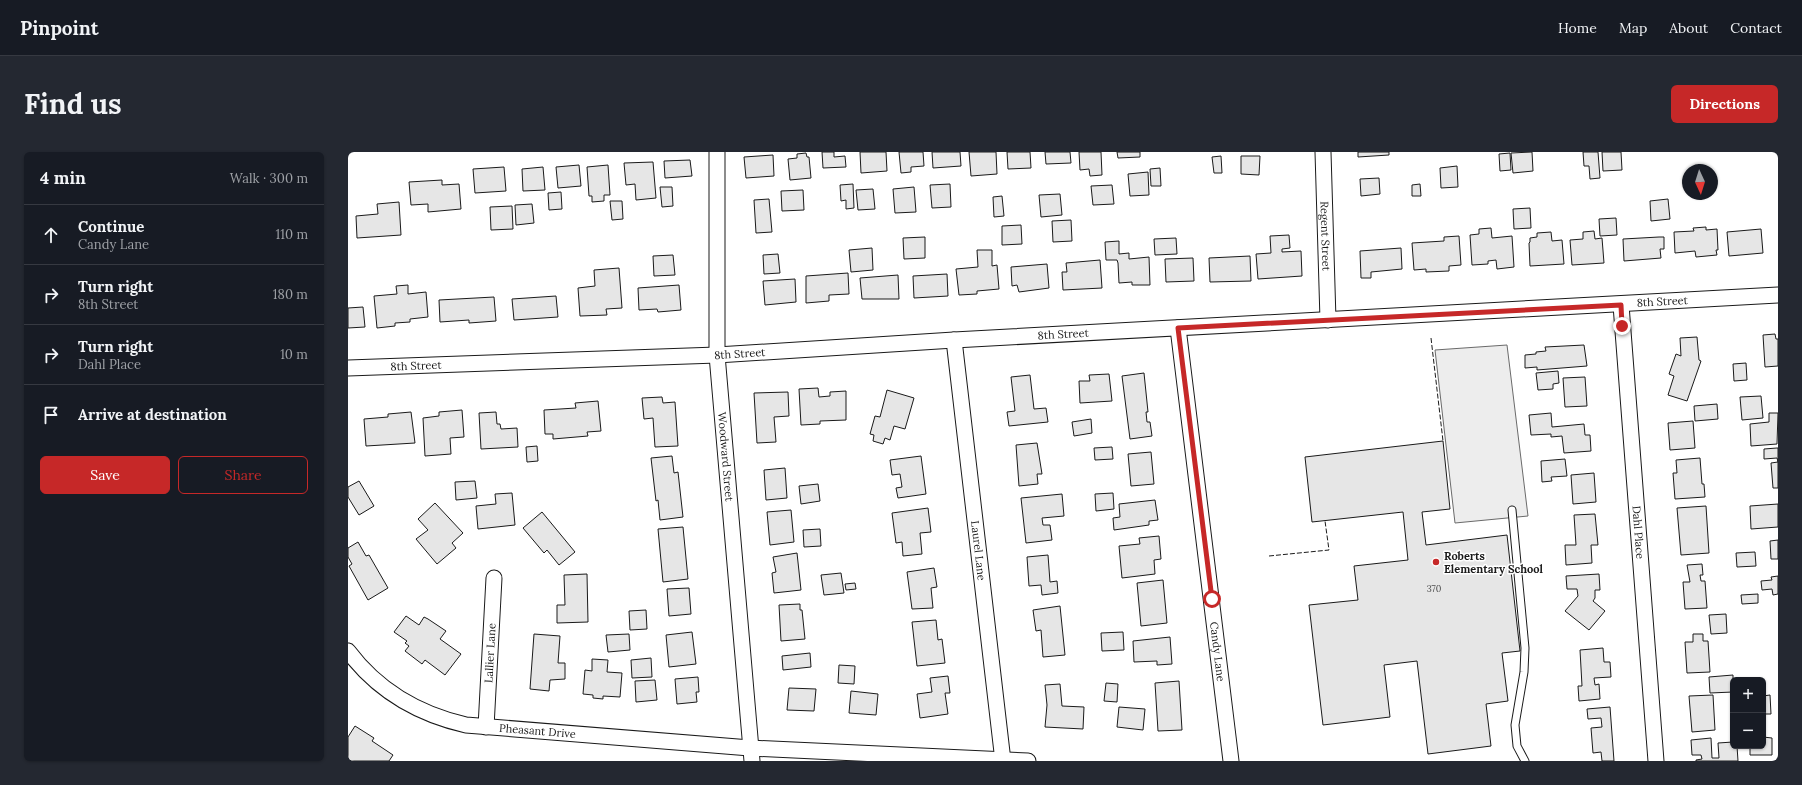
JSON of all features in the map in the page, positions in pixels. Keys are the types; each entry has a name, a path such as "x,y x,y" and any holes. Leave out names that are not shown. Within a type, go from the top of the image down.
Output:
{"street":[{"name":"Woodward Street","path":"717,152 717,355 751,754"},
{"name":"Regent Street","path":"1323,152 1328,320"},
{"name":"8th Street","path":"348,368 717,355 954,340 1621,305 1778,295"},
{"name":"Dahl Place","path":"1621,305 1656,761"},
{"name":"Candy Lane","path":"1178,328 1231,761"},
{"name":"Laurel Lane","path":"954,340 1003,760"},
{"name":"Lallier Lane","path":"486,727 494,578"},
{"name":"Pheasant Drive","path":"348,651 359,665 378,684 410,706 453,722 486,727 751,754 1028,761"}],"lane":[{"path":"1512,510 1525,648 1524,672 1515,725 1517,746 1525,761"}],"shaded area":[{"path":"1507,345 1528,516 1455,523 1435,350"}],"building":[{"path":"822,152 834,152 834,157 845,156 846,167 823,168"},
{"path":"860,152 886,152 887,171 861,173"},
{"path":"899,152 923,152 924,166 911,167 911,172 901,173"},
{"path":"932,152 960,152 961,166 933,168"},
{"path":"969,152 996,152 997,174 971,176"},
{"path":"1007,152 1030,152 1031,168 1008,169"},
{"path":"1045,152 1070,152 1071,163 1046,164"},
{"path":"1079,152 1101,152 1102,175 1090,176 1089,169 1080,170"},
{"path":"1117,152 1140,152 1140,157 1118,158"},
{"path":"1358,152 1389,152 1389,155 1358,157"},
{"path":"1532,152 1533,171 1513,173 1511,153"},
{"path":"1583,152 1598,152 1600,178 1590,179 1589,166 1584,166"},
{"path":"1602,152 1621,152 1622,170 1603,171"},
{"path":"806,153 807,157 809,157 811,178 790,180 788,159 797,158 797,154"},
{"path":"1510,153 1511,170 1500,171 1499,154"},
{"path":"773,155 774,176 746,178 744,157"},
{"path":"1221,156 1222,173 1214,173 1212,157"},
{"path":"1241,156 1260,156 1259,175 1241,174"},
{"path":"690,160 692,176 665,178 664,161"},
{"path":"653,162 656,198 636,200 635,184 626,185 624,163"},
{"path":"579,165 581,186 558,188 556,167"},
{"path":"608,165 610,195 604,195 604,201 592,202 592,196 589,196 587,167"},
{"path":"1457,166 1458,187 1441,188 1440,168"},
{"path":"504,167 506,191 475,193 473,169"},
{"path":"543,167 545,190 523,191 522,169"},
{"path":"1160,168 1161,186 1151,186 1150,169"},
{"path":"1148,172 1149,195 1130,196 1128,174"},
{"path":"1379,178 1380,194 1361,196 1360,179"},
{"path":"442,180 442,185 459,184 461,209 428,212 428,204 411,205 409,182"},
{"path":"853,184 854,208 846,209 846,200 841,201 840,185"},
{"path":"950,184 951,207 932,208 930,185"},
{"path":"1420,184 1421,196 1412,196 1412,185"},
{"path":"1112,185 1114,204 1093,205 1091,186"},
{"path":"660,187 672,187 673,206 662,207"},
{"path":"914,187 916,212 895,213 893,189"},
{"path":"873,189 875,209 858,210 856,190"},
{"path":"803,190 804,210 782,211 781,191"},
{"path":"561,192 562,209 549,210 548,193"},
{"path":"1060,194 1062,215 1041,217 1039,195"},
{"path":"1002,196 1004,216 994,217 993,197"},
{"path":"769,199 772,232 756,233 754,200"},
{"path":"1668,199 1670,219 1651,221 1650,201"},
{"path":"610,201 622,201 623,219 612,220"},
{"path":"399,202 401,235 357,238 356,216 378,214 377,204"},
{"path":"532,204 534,223 516,225 515,205"},
{"path":"512,206 513,229 491,230 490,207"},
{"path":"1530,208 1531,228 1514,229 1513,209"},
{"path":"1616,218 1617,235 1600,236 1599,219"},
{"path":"1071,220 1072,241 1053,242 1052,221"},
{"path":"1021,225 1022,244 1002,245 1002,226"},
{"path":"1706,227 1706,230 1717,229 1717,255 1696,257 1695,251 1675,253 1674,232 1694,231 1693,228"},
{"path":"1491,228 1492,238 1512,236 1514,267 1497,269 1496,260 1488,261 1488,264 1472,265 1470,235 1479,234 1479,229"},
{"path":"1761,229 1763,253 1729,256 1727,232"},
{"path":"1594,231 1595,239 1602,238 1604,263 1572,265 1570,240 1583,239 1583,232"},
{"path":"1551,232 1552,241 1562,240 1564,264 1530,266 1530,238 1537,237 1537,233"},
{"path":"1289,235 1290,248 1282,249 1282,252 1301,251 1302,276 1258,279 1256,254 1271,253 1270,236"},
{"path":"1459,236 1461,265 1449,266 1449,271 1426,272 1426,269 1414,270 1412,243 1444,241 1444,237"},
{"path":"925,237 925,258 904,259 903,238"},
{"path":"1664,237 1664,249 1660,249 1661,258 1624,261 1623,239"},
{"path":"1176,238 1177,254 1155,255 1154,239"},
{"path":"1119,241 1119,254 1129,253 1129,259 1149,257 1150,285 1132,285 1132,282 1119,283 1117,260 1106,260 1105,242"},
{"path":"872,248 873,270 851,272 849,250"},
{"path":"1401,248 1402,269 1371,272 1371,278 1361,278 1360,251"},
{"path":"977,250 992,250 992,266 997,265 999,289 977,291 977,294 959,295 956,269 978,267"},
{"path":"778,254 780,273 764,274 763,255"},
{"path":"673,255 675,275 654,276 653,256"},
{"path":"1250,256 1251,281 1210,282 1209,258"},
{"path":"1193,258 1194,281 1166,282 1165,259"},
{"path":"1100,260 1102,288 1063,290 1062,272 1067,272 1066,263"},
{"path":"1047,264 1049,288 1019,292 1017,285 1012,286 1011,267"},
{"path":"619,268 622,308 606,309 607,315 580,316 578,288 595,286 594,270"},
{"path":"848,273 849,294 829,295 829,301 806,303 806,276"},
{"path":"947,274 948,296 914,298 913,276"},
{"path":"898,275 899,299 862,299 860,278"},
{"path":"795,279 796,302 765,305 763,281"},
{"path":"408,285 408,294 426,292 428,317 410,319 410,322 395,323 395,326 377,328 374,296 397,294 396,286"},
{"path":"679,285 681,310 658,312 657,309 639,310 638,288"},
{"path":"556,296 558,317 514,320 512,299"},
{"path":"494,297 496,321 469,323 469,320 440,322 439,300"},
{"path":"363,307 365,327 348,328 348,308"},
{"path":"1775,334 1776,339 1778,339 1778,366 1765,367 1763,335"},
{"path":"1697,337 1699,360 1701,361 1687,401 1668,395 1674,376 1669,374 1676,354 1681,356 1680,338"},
{"path":"1584,345 1587,366 1537,370 1537,367 1525,368 1525,355 1546,351 1545,347"},
{"path":"1746,363 1747,380 1734,381 1733,364"},
{"path":"1558,371 1559,383 1553,384 1553,389 1538,390 1536,373"},
{"path":"1144,373 1148,412 1146,412 1147,422 1150,422 1152,436 1130,439 1122,376"},
{"path":"1109,374 1112,401 1080,403 1079,381 1090,381 1089,375"},
{"path":"1030,375 1034,409 1046,408 1048,422 1009,426 1007,412 1015,411 1011,377"},
{"path":"1585,377 1587,406 1565,407 1563,378"},
{"path":"818,388 819,397 830,396 830,392 846,391 846,420 820,421 820,424 801,425 799,389"},
{"path":"887,390 914,398 905,429 894,426 890,440 885,438 883,444 873,441 874,435 870,434 875,416 880,417"},
{"path":"788,392 789,416 774,417 776,442 757,443 754,393"},
{"path":"1761,396 1763,418 1742,420 1740,397"},
{"path":"662,397 663,403 675,402 678,446 655,447 653,418 644,419 642,398"},
{"path":"598,401 601,431 587,432 588,436 553,439 553,434 545,434 544,410 576,408 575,403"},
{"path":"1717,404 1718,419 1695,421 1694,406"},
{"path":"462,410 464,437 450,438 451,454 425,456 423,418 439,416 439,412"},
{"path":"411,412 415,443 366,446 364,419 388,417 388,414"},
{"path":"496,412 497,424 500,424 501,429 517,428 518,447 481,449 479,413"},
{"path":"1551,413 1552,427 1584,424 1585,435 1590,435 1591,451 1564,453 1562,436 1551,437 1551,434 1531,435 1529,415"},
{"path":"1769,413 1778,413 1777,444 1751,446 1750,424 1769,422"},
{"path":"1091,419 1092,433 1074,436 1072,422"},
{"path":"1693,421 1695,448 1670,450 1668,423"},
{"name":"Roberts Elementary School","path":"1443,441 1450,509 1422,512 1426,545 1507,535 1520,651 1502,653 1508,701 1486,704 1491,746 1428,754 1417,661 1384,665 1390,717 1323,725 1309,605 1358,600 1354,566 1408,560 1403,512 1312,522 1305,457"},
{"path":"1037,443 1042,474 1037,474 1038,484 1019,486 1016,445"},
{"path":"537,446 538,461 527,462 526,447"},
{"path":"1112,447 1113,459 1095,460 1094,448"},
{"path":"1778,448 1778,462 1777,458 1764,459 1764,449"},
{"path":"1151,452 1154,484 1131,486 1128,454"},
{"path":"672,456 674,473 678,472 683,517 660,520 658,500 656,501 651,458"},
{"path":"921,456 926,494 898,498 896,488 902,487 900,474 892,475 890,460"},
{"path":"1700,458 1702,484 1704,484 1705,497 1675,499 1673,473 1677,473 1676,460"},
{"path":"1565,459 1567,476 1551,477 1552,481 1542,482 1541,461"},
{"path":"1778,462 1778,488 1773,488 1771,463"},
{"path":"785,468 787,498 766,500 764,470"},
{"path":"1594,473 1596,502 1573,504 1571,475"},
{"path":"359,481 374,506 359,515 348,497 348,487"},
{"path":"475,481 477,498 456,500 455,482"},
{"path":"818,484 820,501 801,504 799,486"},
{"path":"512,493 515,525 478,529 476,506 496,504 495,494"},
{"path":"1113,493 1114,509 1096,511 1095,494"},
{"path":"1062,494 1064,516 1042,518 1043,525 1050,525 1052,540 1026,543 1021,498"},
{"path":"1155,500 1158,520 1149,521 1149,525 1114,530 1113,518 1120,517 1119,504"},
{"path":"435,503 463,533 452,543 456,548 437,564 416,539 428,530 418,519"},
{"path":"1778,504 1778,527 1751,529 1750,506"},
{"path":"1706,506 1709,553 1681,555 1677,508"},
{"path":"928,508 931,532 920,533 922,554 903,556 902,542 896,543 892,513"},
{"path":"791,510 794,542 770,545 767,512"},
{"path":"542,512 575,552 559,565 547,550 544,553 523,528"},
{"path":"1595,514 1598,545 1591,545 1592,563 1566,565 1565,545 1576,545 1574,515"},
{"path":"683,527 688,579 663,582 658,529"},
{"path":"820,529 821,546 804,547 803,530"},
{"path":"1159,536 1161,559 1154,560 1155,574 1122,578 1119,546 1140,544 1139,538"},
{"path":"1778,540 1778,559 1771,559 1770,541"},
{"path":"358,542 366,556 369,555 388,588 368,600 349,566 352,564 348,557 348,548"},
{"path":"1755,552 1756,566 1737,567 1736,553"},
{"path":"797,553 801,590 774,593 772,573 776,572 773,557"},
{"path":"1048,555 1050,582 1057,581 1058,593 1042,595 1041,585 1029,586 1027,557"},
{"path":"1702,564 1703,575 1700,575 1701,581 1705,581 1707,608 1685,609 1683,582 1690,582 1687,565"},
{"path":"934,568 937,587 931,588 933,608 912,609 907,572"},
{"path":"841,573 844,593 824,595 821,575"},
{"path":"587,574 588,622 557,623 557,605 565,605 564,575"},
{"path":"1599,574 1600,590 1595,590 1595,598 1593,601 1605,611 1589,630 1565,611 1578,596 1577,589 1567,589 1566,576"},
{"path":"1778,576 1778,594 1773,595 1772,589 1762,590 1761,581 1772,580 1771,577"},
{"path":"1163,580 1167,623 1141,626 1137,583"},
{"path":"855,583 856,589 846,590 845,584"},
{"path":"689,588 691,614 669,616 667,589"},
{"path":"1758,594 1758,603 1742,604 1741,595"},
{"path":"800,604 805,639 781,641 779,605"},
{"path":"1060,606 1065,655 1043,657 1041,630 1036,631 1033,610"},
{"path":"646,610 647,629 630,630 629,611"},
{"path":"1726,614 1727,633 1711,634 1709,615"},
{"path":"406,616 419,625 424,617 446,631 440,639 461,654 445,675 425,660 422,664 405,651 409,646 405,643 407,641 394,632"},
{"path":"936,620 938,640 942,639 945,663 917,666 912,622"},
{"path":"692,632 696,664 669,667 666,635"},
{"path":"1123,632 1124,650 1102,651 1101,633"},
{"path":"534,634 560,636 558,663 565,663 565,679 550,680 549,691 530,689"},
{"path":"629,634 630,650 608,652 606,635"},
{"path":"1693,634 1703,634 1703,641 1708,641 1710,672 1687,673 1685,642 1693,642"},
{"path":"1170,637 1172,664 1157,665 1157,661 1134,662 1133,641"},
{"path":"1603,648 1604,662 1610,662 1611,677 1594,678 1595,685 1599,684 1600,699 1579,701 1578,686 1582,686 1580,650"},
{"path":"810,653 811,667 783,670 782,656"},
{"path":"651,658 652,677 632,678 631,660"},
{"path":"592,659 608,660 607,672 622,673 620,697 603,696 603,699 593,698 593,695 583,694 585,670 592,671"},
{"path":"839,665 855,666 854,684 838,683"},
{"path":"1733,675 1733,677 1730,677 1730,692 1710,693 1709,677"},
{"path":"948,676 950,693 945,693 948,714 920,718 917,694 932,692 930,678"},
{"path":"698,677 699,692 696,692 697,702 677,704 675,679"},
{"path":"655,680 657,700 636,702 635,681"},
{"path":"1179,681 1182,730 1158,731 1155,683"},
{"path":"1106,683 1118,684 1117,702 1104,701"},
{"path":"1060,684 1062,706 1084,707 1083,729 1045,727 1047,705 1045,685"},
{"path":"789,688 816,689 814,711 787,710"},
{"path":"851,691 878,694 876,715 849,713"},
{"path":"1713,695 1715,730 1692,732 1689,696"},
{"path":"1770,695 1771,714 1766,714 1766,696"},
{"path":"1119,707 1145,709 1143,730 1117,727"},
{"path":"1610,707 1614,761 1602,761 1601,752 1593,753 1591,728 1602,727 1601,718 1588,719 1587,709"},
{"path":"355,726 374,738 372,741 393,755 389,761 348,761 348,737"},
{"path":"1766,737 1772,738 1772,755 1750,755 1750,749 1766,749"},
{"path":"1711,738 1712,758 1719,758 1718,743 1730,742 1730,749 1737,749 1738,761 1696,761 1702,759 1701,755 1692,755 1691,740"}],"fence":[{"path":"1431,338 1443,441"},
{"path":"1269,556 1329,550 1325,521"}],"place":[{"name":"Roberts Elementary School","path":"1436,562"}],"route":[{"path":"1212,599 1178,328 1621,305 1622,326"}]}
